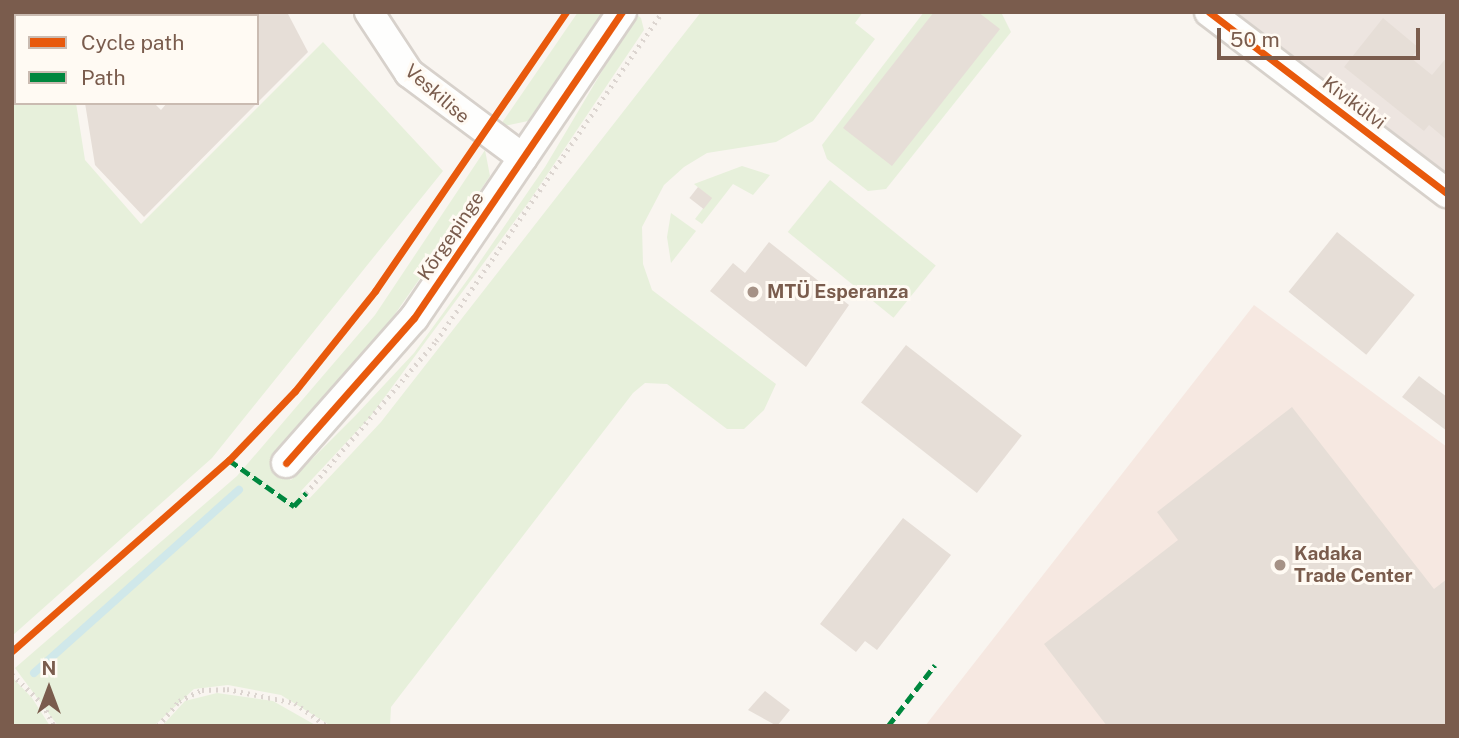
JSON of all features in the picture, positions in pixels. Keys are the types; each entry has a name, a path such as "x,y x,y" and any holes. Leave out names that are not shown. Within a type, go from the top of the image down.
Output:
{"street":[{"name":"Veskilise","path":"369,12 409,73 523,158"},
{"name":"Kõrgepinge","path":"286,463 414,318 622,12"},
{"name":"Kivikülvi","path":"1209,12 1447,193"}],"path":[{"path":"12,674 43,704 54,726"},
{"path":"158,726 179,701 202,690 227,689 295,703 327,726"}],"shaded area":[{"path":"1235,12 1447,12 1447,176"},
{"name":"Kadaka Trade Center","path":"1254,305 1447,447 1447,726 925,726"}],"green space":[{"path":"12,12 37,14 14,14 14,105 76,105 85,160 141,224 323,42 443,171 212,458 12,636"},
{"path":"138,12 246,12 192,14"},
{"path":"578,12 603,12 528,121 499,127"},
{"path":"701,12 863,12 855,23 875,39 813,121 776,142 707,153 684,167 664,185 642,227 643,264 652,290 776,384 764,410 744,429 727,429 667,384 645,383 633,393 391,707 390,726 331,726 281,695 228,685 194,689 154,726 58,726 15,668 237,476 375,315 485,150 490,176 449,237 388,324 270,461 291,480 356,415 414,353 468,279 545,167 636,14 641,18 644,30 528,203 370,417 301,491 308,500 381,422"},
{"path":"924,12 1001,12 1011,32 886,189 868,191 827,159 822,145"},
{"path":"742,166 770,175 753,195 733,184 702,224 695,219 711,198 694,184"},
{"path":"830,180 936,266 894,318 788,232"},
{"path":"671,213 696,231 671,263 667,237"},
{"path":"12,677 32,698 50,726 12,726"},
{"path":"217,693 273,701 317,726 162,726 185,701"}],"building":[{"path":"72,12 133,12 133,14"},
{"path":"287,12 308,52 259,101 259,14 253,14"},
{"path":"934,12 978,12 1000,29 892,166 843,128"},
{"path":"1383,18 1419,48 1411,58 1432,75 1447,57 1447,140 1429,125 1424,131 1344,67"},
{"path":"85,105 156,105 161,110 165,105 255,105 144,217 95,165"},
{"path":"698,187 712,198 704,209 689,198"},
{"path":"1337,232 1415,295 1366,355 1289,292"},
{"path":"769,242 849,305 806,367 710,291 733,263 745,273"},
{"path":"906,345 1022,436 977,493 861,403"},
{"path":"1419,376 1447,397 1447,431 1402,397"},
{"name":"Kadaka Trade Center","path":"1292,407 1434,589 1447,579 1447,726 1107,726 1044,644 1178,540 1157,512"},
{"path":"903,518 951,555 877,650 865,641 856,652 820,624"},
{"path":"765,691 790,710 777,726 748,710"}],"waterway":[{"path":"34,673 239,490"}],"marked path":[{"path":"229,460 294,506 306,493"},
{"path":"888,726 935,665"}],"cycle path":[{"path":"12,651 229,460 295,391 375,291 566,12"},
{"path":"286,463 414,318 622,12"},
{"path":"1209,12 1447,193"}],"place":[{"name":"MTÜ Esperanza","path":"753,292"},
{"name":"Kadaka Trade Center","path":"1280,565"}]}
